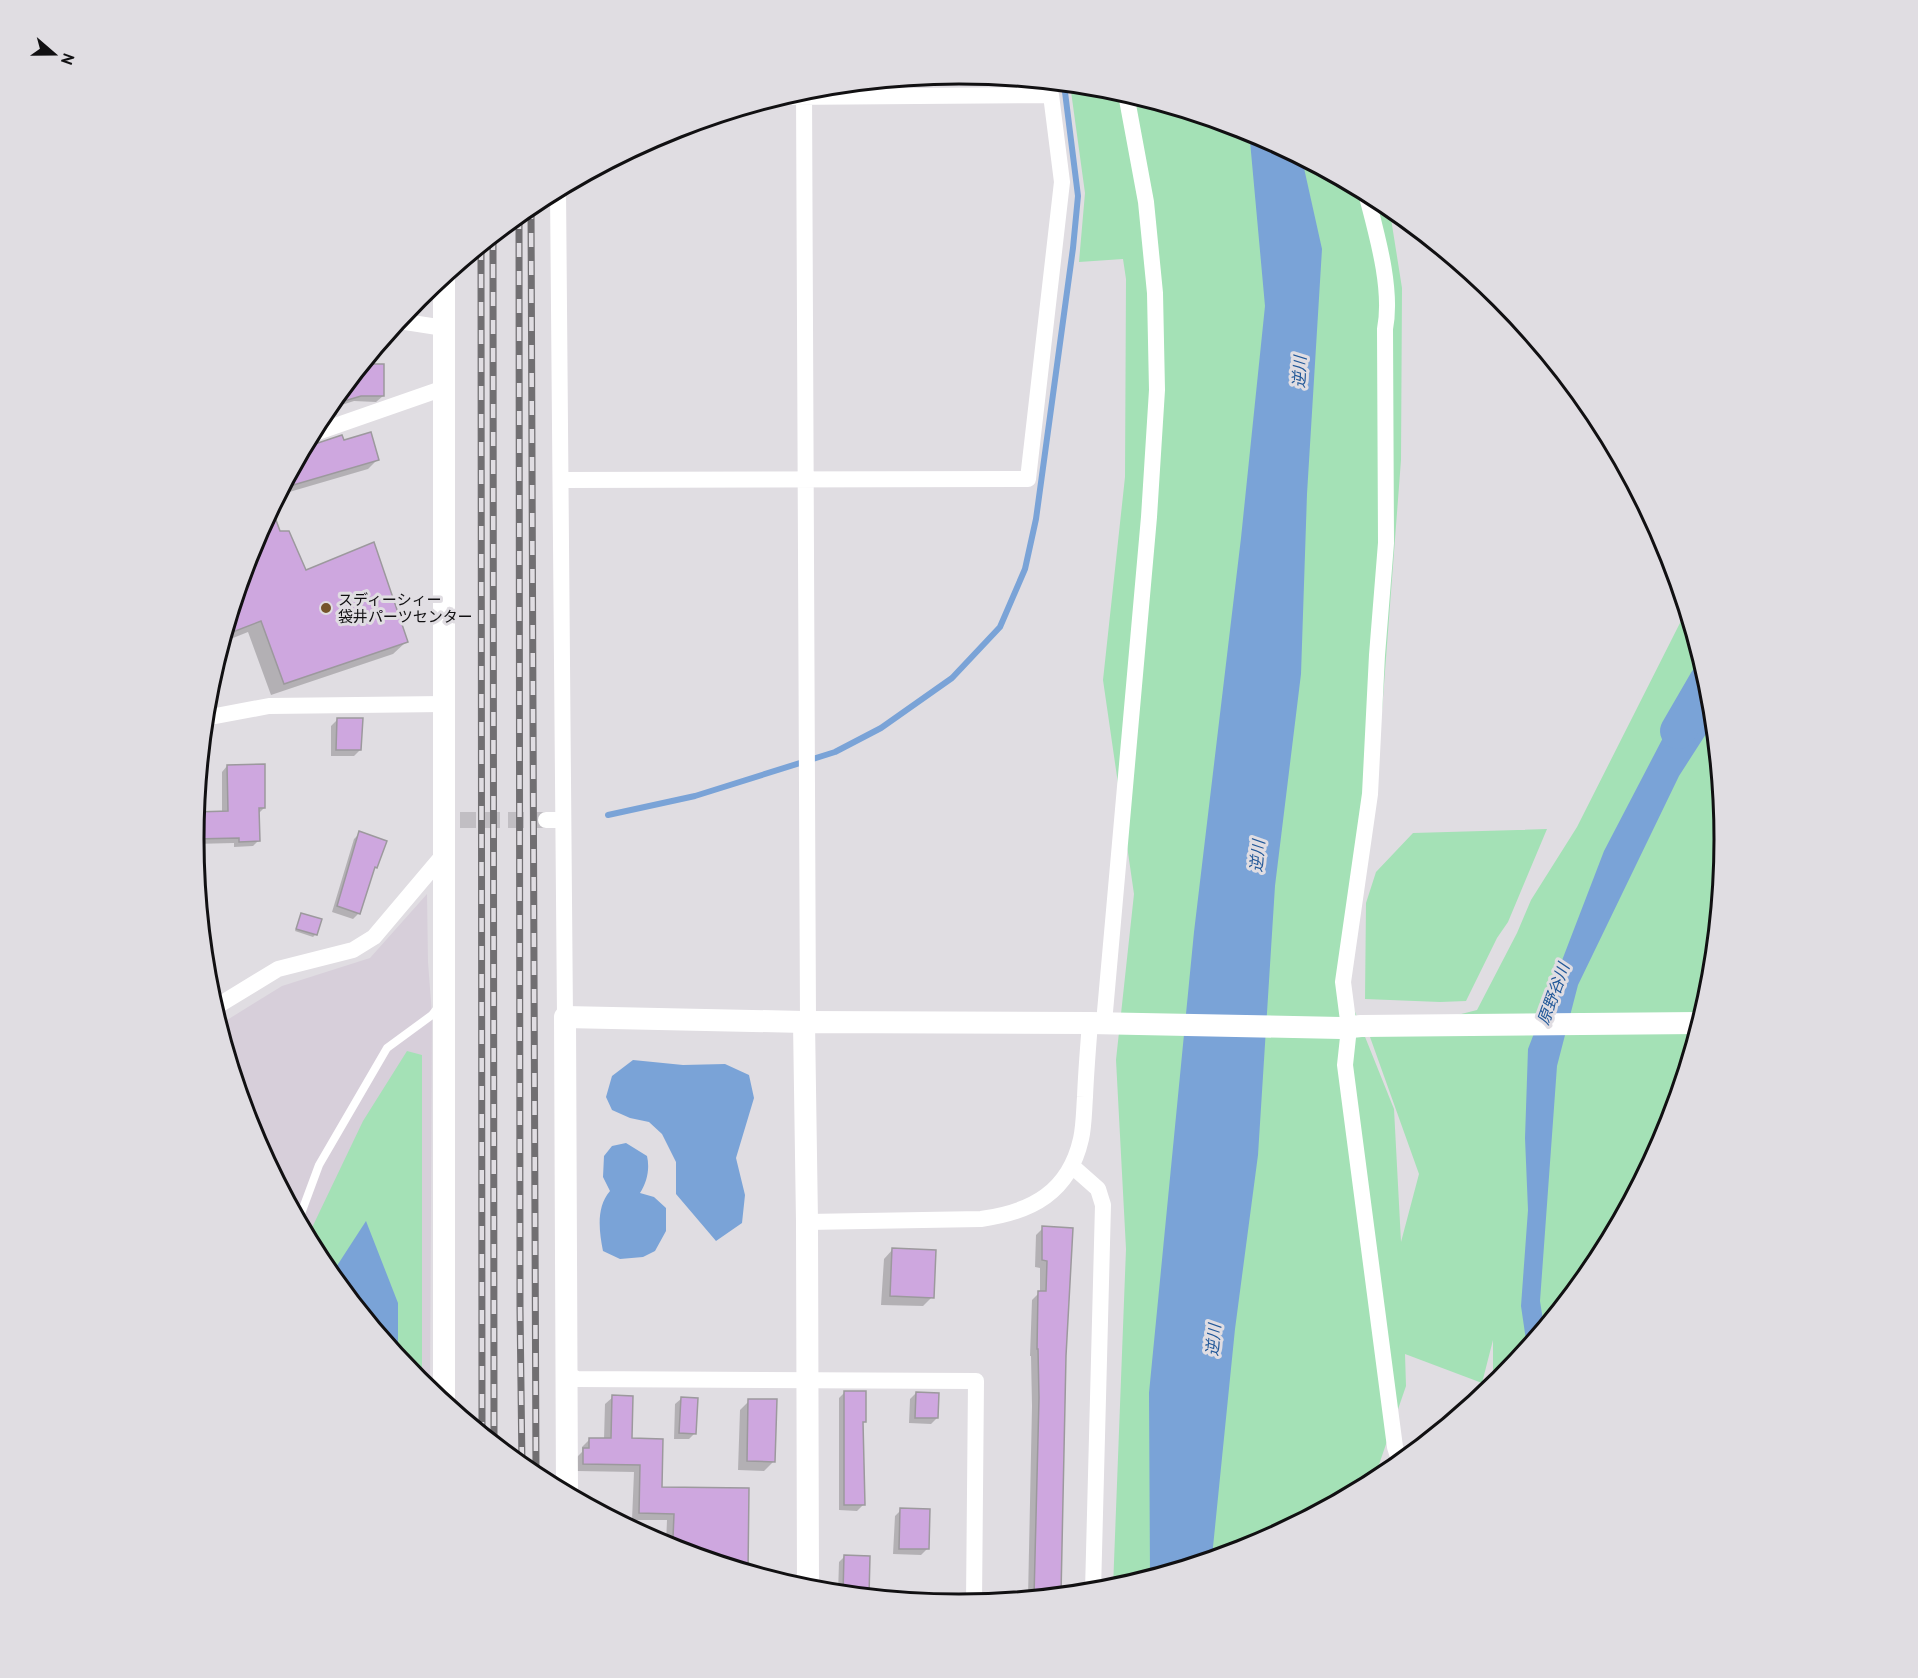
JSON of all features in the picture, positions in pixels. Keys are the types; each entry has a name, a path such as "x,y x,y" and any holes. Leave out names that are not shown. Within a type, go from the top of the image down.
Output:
{"street":[{"path":"561,480 806,481 1028,478 1062,182 1051,95 842,93"},
{"path":"804,101 808,1578"},
{"path":"807,1222 981,1219 1005,1216 1032,1206 1055,1189 1072,1166 1082,1137 1102,1024 1149,517 1157,390 1155,293 1148,213 1128,104"},
{"path":"558,200 567,1484"},
{"path":"1369,206 1382,253 1387,318 1386,543 1377,655 1370,794 1343,982 1351,1028 1346,1065 1398,1453"},
{"path":"444,287 444,704 452,820 445,853 444,1391"},
{"path":"408,322 444,328"},
{"path":"325,429 444,388"},
{"path":"214,716 269,706 444,704"},
{"path":"546,820 563,820"},
{"path":"223,1003 278,969 353,950 374,937 445,853"},
{"path":"565,1017 1351,1028 1690,1023"},
{"path":"1072,1166 1098,1189 1103,1205 1093,1581"},
{"path":"566,1374 577,1379 976,1381 974,1593"}],"lane":[{"path":"302,1210 320,1165 387,1048 432,1015 445,1000"}],"shaded area":[{"path":"427,894 428,962 432,1015 430,1378 391,1337 360,1299 305,1216 261,1128 244,1082 227,1020 282,986 370,958"}],"green space":[{"path":"1071,92 1154,110 1248,141 1337,185 1391,220 1402,288 1401,460 1382,711 1343,982 1394,1109 1401,1242 1419,1174 1370,1037 1477,1010 1517,933 1531,900 1577,827 1681,621 1708,740 1714,839 1708,938 1688,1034 1674,1082 1657,1128 1613,1217 1558,1299 1493,1373 1493,1340 1482,1383 1405,1354 1406,1386 1378,1467 1336,1493 1248,1537 1202,1554 1113,1577 1126,1249 1116,1060 1134,894 1103,680 1125,477 1126,279 1123,259 1079,262 1085,193"},
{"path":"1547,829 1508,922 1497,938 1466,1001 1365,999 1366,903 1376,872 1413,833"},
{"path":"407,1051 422,1055 422,1370 360,1299 312,1227 363,1121"}],"water":[{"name":"逆川","path":"1250,142 1304,168 1322,249 1307,494 1301,674 1275,886 1258,1155 1235,1329 1213,1550 1150,1569 1149,1393 1194,932 1241,538 1265,306"},
{"path":"1695,676 1707,733 1679,776 1578,985 1557,1066 1540,1301 1543,1318 1526,1338 1521,1306 1528,1210 1525,1138 1528,1049 1604,851"},
{"path":"633,1060 683,1065 725,1064 749,1075 754,1098 736,1158 745,1195 742,1223 716,1241 676,1194 676,1162 662,1134 649,1122 630,1118 612,1110 606,1097 612,1076"},
{"path":"626,1143 647,1156 647,1175 640,1193 654,1197 666,1208 666,1231 655,1251 643,1257 620,1259 603,1251 600,1220 602,1204 610,1191 603,1177 604,1156 612,1146"},
{"path":"366,1221 398,1303 398,1344 360,1299 337,1266"}],"building":[{"path":"372,364 384,364 384,396 361,396 345,401"},
{"path":"371,432 379,460 292,485 316,444 342,435 344,440"},
{"name":"スディーシィー 袋井パーツセンター","path":"276,519 280,531 289,531 306,570 374,542 408,642 284,684 261,621 234,632 261,550"},
{"path":"337,718 363,718 361,750 336,750"},
{"path":"265,764 265,808 259,808 260,841 239,842 239,838 204,839 205,812 228,811 227,765"},
{"path":"359,831 387,841 377,868 375,867 360,914 337,906"},
{"path":"301,913 322,919 317,935 296,929"},
{"path":"1042,1226 1073,1228 1066,1356 1061,1587 1034,1590 1039,1398 1038,1291 1046,1291 1047,1261 1042,1260"},
{"path":"892,1248 936,1250 934,1298 890,1296"},
{"path":"844,1391 866,1391 866,1422 863,1422 865,1505 844,1505"},
{"path":"916,1392 939,1393 938,1418 915,1418"},
{"path":"612,1395 633,1396 632,1438 663,1439 662,1487 749,1488 748,1563 673,1538 674,1514 639,1513 640,1465 583,1464 583,1448 589,1448 589,1438 611,1438"},
{"path":"681,1397 698,1398 696,1434 679,1433"},
{"path":"748,1399 777,1399 775,1462 747,1461"},
{"path":"900,1508 930,1509 929,1549 899,1549"},
{"path":"844,1555 870,1556 869,1589 843,1585"}],"waterway":[{"path":"608,815 695,796 835,752 881,728 952,678 1000,627 1025,569 1036,519 1073,248 1078,196 1065,91"},
{"name":"原野谷川","path":"1678,731 1699,694"}],"tunnel":[{"path":"460,820 546,820"}],"railway":[{"path":"531,217 536,1464"},
{"path":"519,226 522,1454"},
{"path":"493,245 494,1434"},
{"path":"481,255 482,1424"}],"place":[{"name":"スディーシィー 袋井パーツセンター","path":"326,608"}]}
